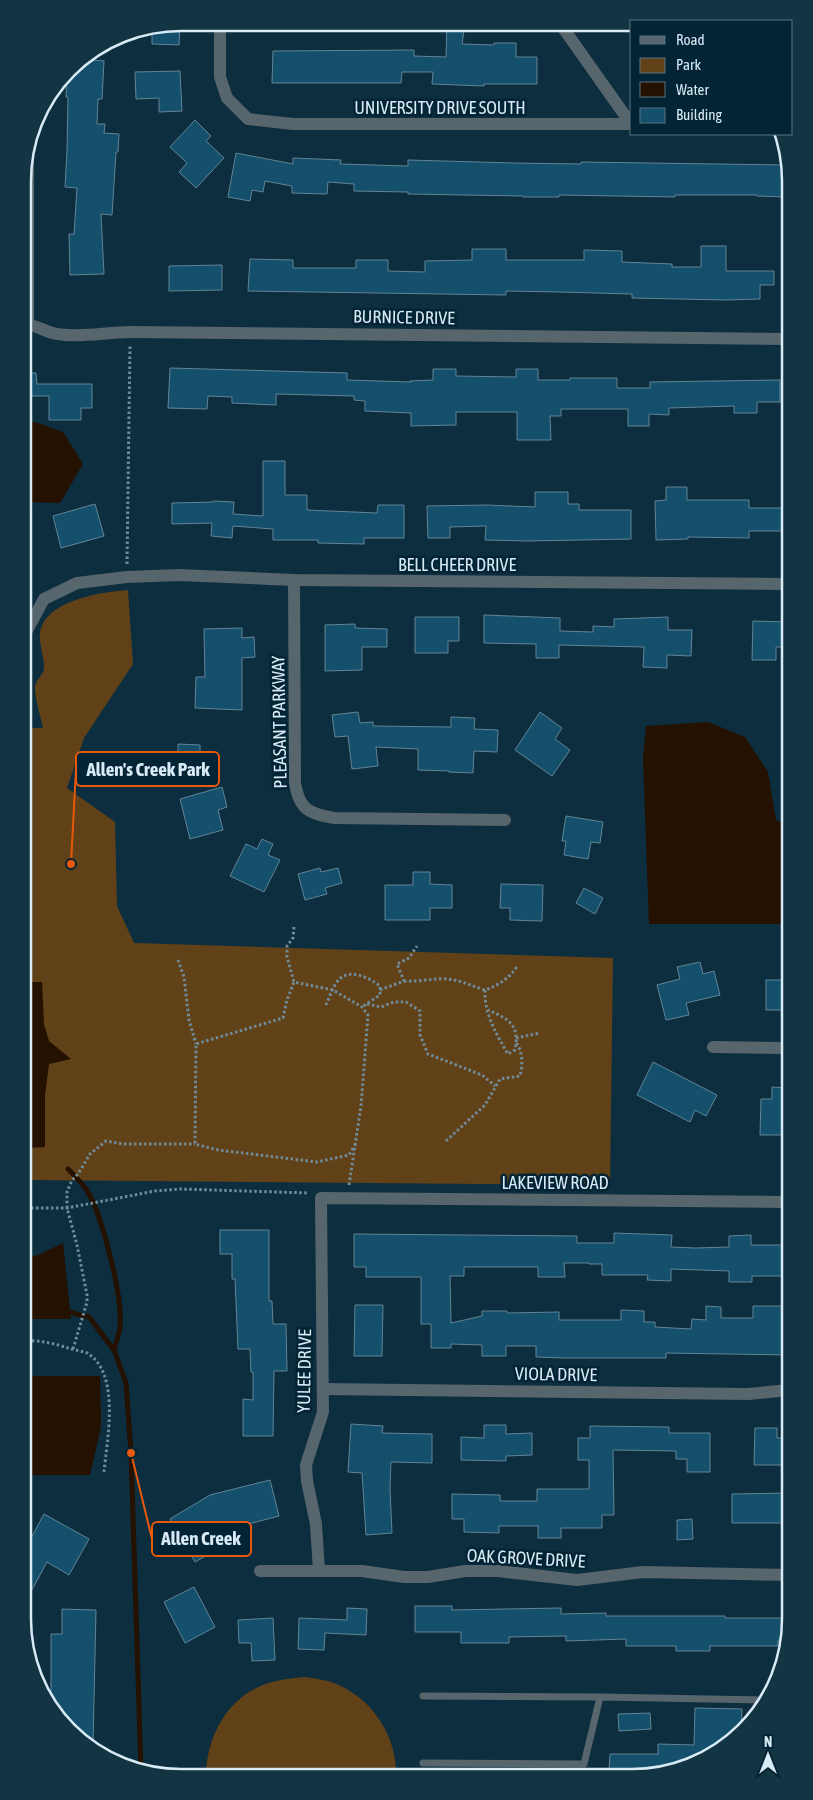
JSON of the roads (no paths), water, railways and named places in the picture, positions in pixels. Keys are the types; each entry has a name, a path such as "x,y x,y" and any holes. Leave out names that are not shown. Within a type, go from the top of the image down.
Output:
{"street":[{"path":"565,31 630,123"},
{"name":"UNIVERSITY DRIVE SOUTH","path":"220,32 220,77 222,84 227,98 248,120 293,124 630,124"},
{"name":"BURNICE DRIVE","path":"32,326 57,334 84,335 130,332 782,339"},
{"name":"BELL CHEER DRIVE","path":"32,621 44,599 77,583 126,577 178,575 294,580 782,584"},
{"name":"PLEASANT PARKWAY","path":"294,580 295,783 297,796 306,810 320,816 334,818 505,820"},
{"path":"713,1047 781,1048"},
{"name":"LAKEVIEW ROAD","path":"321,1198 781,1202"},
{"name":"YULEE DRIVE","path":"319,1571 316,1524 307,1481 306,1465 323,1412 321,1198"},
{"name":"VIOLA DRIVE","path":"323,1389 748,1394 781,1391"},
{"name":"OAK GROVE DRIVE","path":"260,1571 362,1571 404,1577 428,1577 465,1571 498,1571 576,1580 642,1572 781,1576"}],"lane":[{"path":"423,1696 757,1700"},
{"path":"423,1763 584,1764 600,1697"}],"water":[{"path":"32,423 63,432 83,464 60,503 32,502"},
{"path":"708,722 745,737 768,772 776,820 782,823 781,924 649,924 643,758 646,726"},
{"path":"31,982 42,982 44,1024 49,1041 71,1059 49,1064 45,1095 45,1147 31,1148"},
{"path":"63,1243 71,1319 31,1319 31,1255 36,1256"},
{"path":"31,1376 100,1376 101,1427 90,1475 31,1475"}],"waterway":[{"path":"68,1169 86,1189 105,1236 115,1277 120,1314 120,1330 114,1350"},
{"path":"65,1311 89,1317 114,1350 126,1383 131,1453 141,1763"}],"place":[{"name":"Allen's Creek Park","path":"71,864"},
{"name":"Allen Creek","path":"131,1453"}]}
